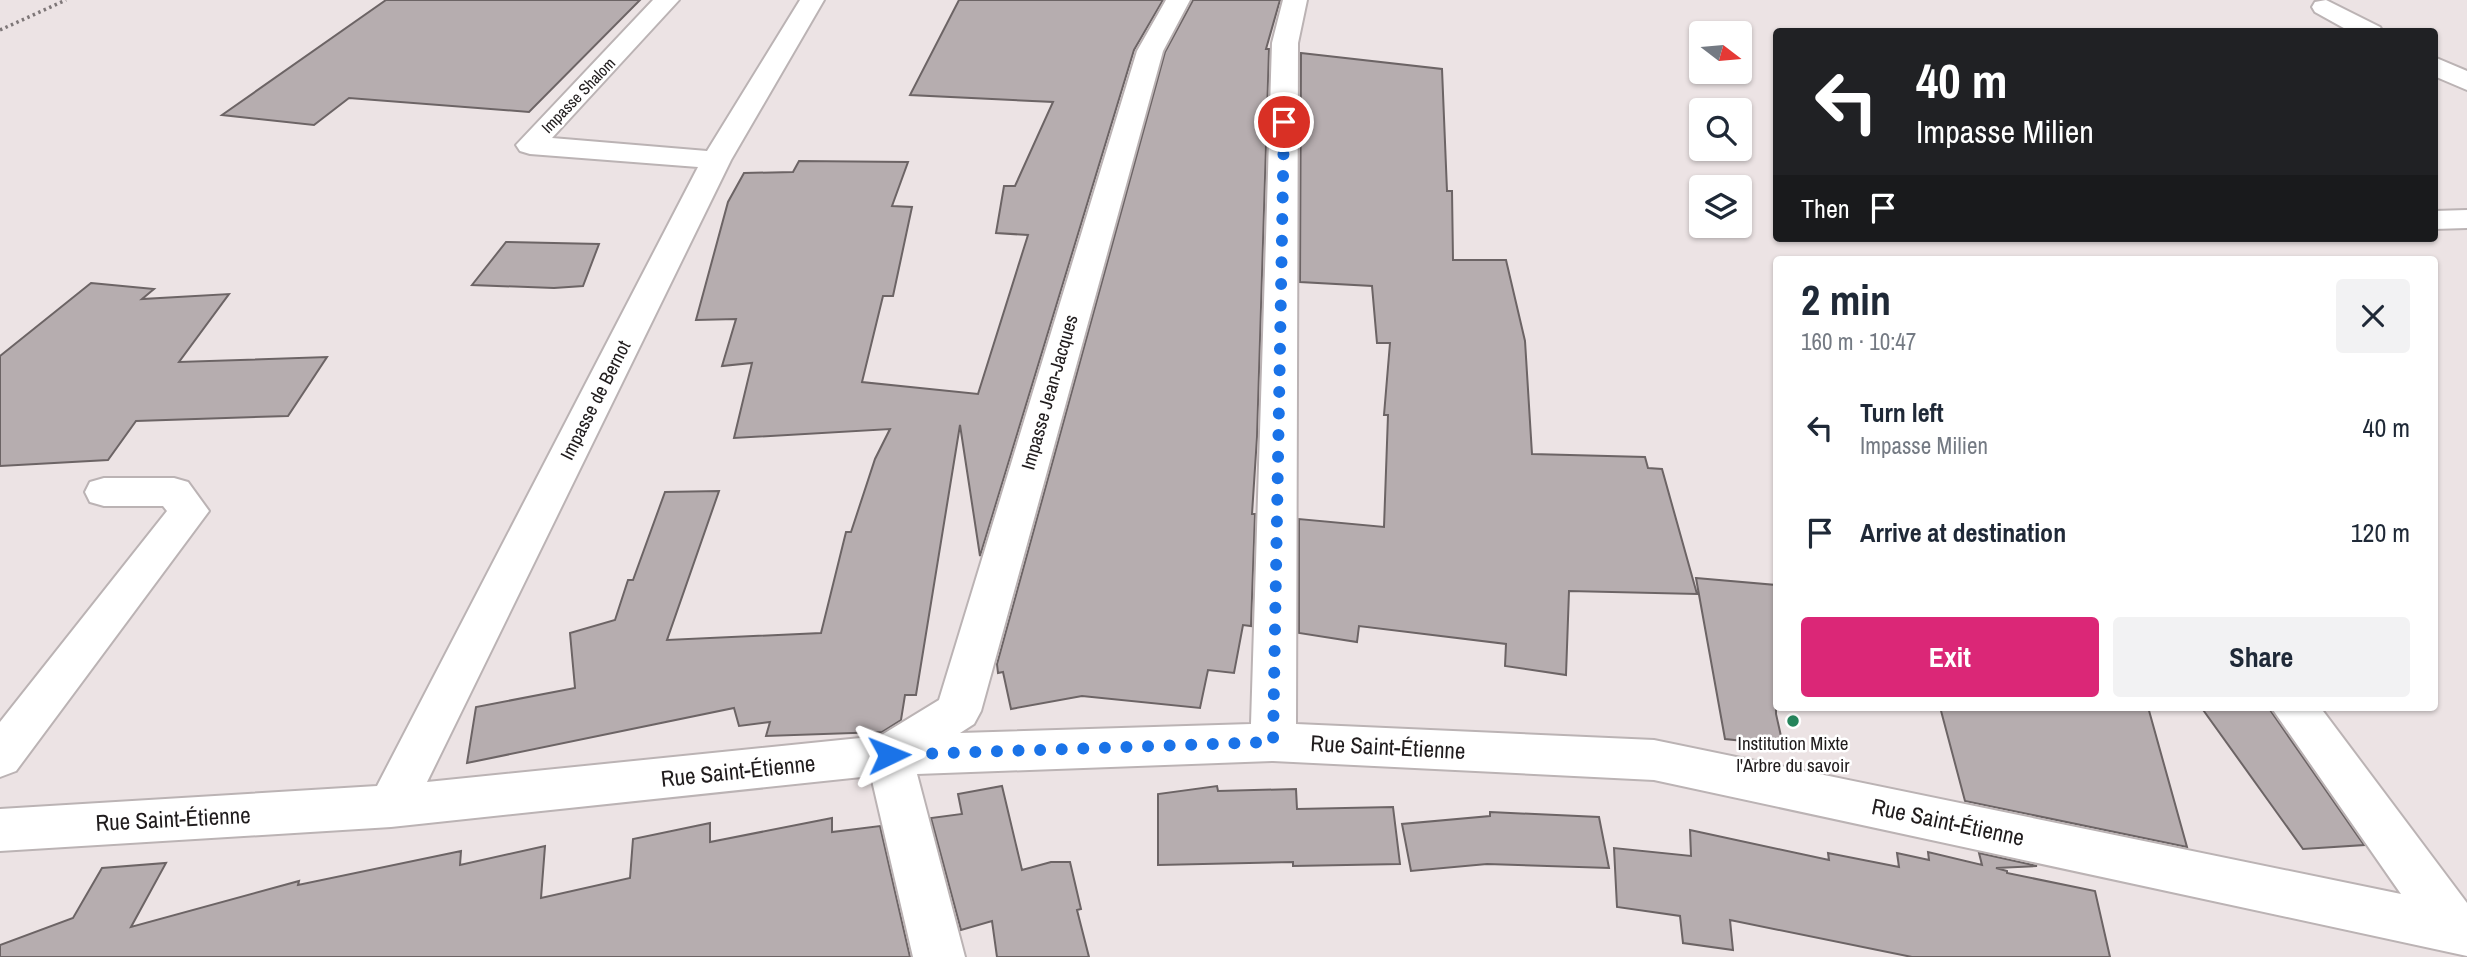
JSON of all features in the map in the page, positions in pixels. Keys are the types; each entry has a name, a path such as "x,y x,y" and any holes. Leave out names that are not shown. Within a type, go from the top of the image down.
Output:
{"street":[{"name":"Impasse Shalom","path":"667,0 530,145 716,160"},
{"name":"Impasse de Bernot","path":"391,806 716,160 812,0"},
{"name":"Impasse Jean-Jacques","path":"889,755 958,711 1150,51 1178,0"},
{"path":"1273,742 1285,43 1295,0"},
{"path":"2324,7 2363,28"},
{"path":"2438,67 2467,82"},
{"path":"0,757 189,511 174,492 104,492"},
{"path":"2297,711 2461,931"},
{"name":"Rue Saint-Étienne","path":"0,830 391,806 889,755 1273,742 1654,760 2461,931"},
{"path":"889,755 939,957"}],"path":[{"path":"0,30 66,0"}],"building":[{"path":"386,0 640,0 529,112 349,98 314,125 222,115"},
{"path":"959,0 1163,0 1134,50 980,556 960,425 916,695 905,695 901,720 882,732 766,736 770,722 739,726 734,708 467,763 476,707 575,688 570,633 615,620 628,580 633,580 665,492 719,491 667,640 821,633 846,532 851,532 875,459 890,429 734,438 752,363 722,366 736,319 696,320 728,202 744,173 793,172 799,161 908,162 892,206 912,207 893,296 883,296 862,382 978,394 1028,235 996,233 1004,186 1015,186 1053,102 910,95"},
{"path":"1193,0 1280,0 1266,49 1269,49 1257,437 1252,514 1255,514 1251,626 1243,625 1234,673 1208,670 1200,708 1082,696 1011,709 1003,672 998,673 997,664 1165,52"},
{"path":"1301,53 1442,69 1447,191 1452,191 1453,260 1506,260 1525,341 1532,454 1645,457 1648,468 1662,469 1697,594 1569,591 1566,675 1505,666 1506,644 1359,626 1357,642 1299,633 1299,519 1384,527 1388,415 1384,415 1390,343 1377,343 1372,286 1300,282"},
{"path":"506,242 599,244 583,286 554,288 472,285"},
{"path":"91,283 154,289 142,299 229,294 179,362 327,357 288,416 136,421 108,460 0,466 0,356"},
{"path":"1696,578 1773,585 1773,711 1776,711 1783,745 1725,739"},
{"path":"1941,711 2149,711 2187,847 1965,801"},
{"path":"2204,711 2271,711 2364,845 2303,849"},
{"path":"1002,786 1022,870 1051,862 1070,862 1081,909 1077,910 1089,957 997,957 992,921 961,930 931,818 962,814 958,794"},
{"path":"1217,786 1218,791 1296,789 1297,809 1393,807 1400,864 1293,866 1293,862 1158,865 1158,794"},
{"path":"1490,812 1599,817 1609,868 1487,864 1411,871 1402,824 1490,816"},
{"path":"832,818 832,832 880,826 910,957 0,957 0,945 73,918 102,868 166,863 131,927 299,881 298,885 461,851 460,865 545,846 541,898 630,878 633,839 710,823 710,842"},
{"path":"1690,830 1829,860 1828,853 1899,867 1897,853 1929,860 1928,852 1982,865 1979,853 2037,866 1996,868 2007,873 2095,891 2110,957 1912,957 1730,920 1733,950 1683,943 1680,916 1617,907 1614,848 1691,856"}],"place":[{"name":"Institution Mixte l'Arbre du savoir","path":"1793,721"}],"route":[{"path":"889,755 1273,742 1284,122"}]}
